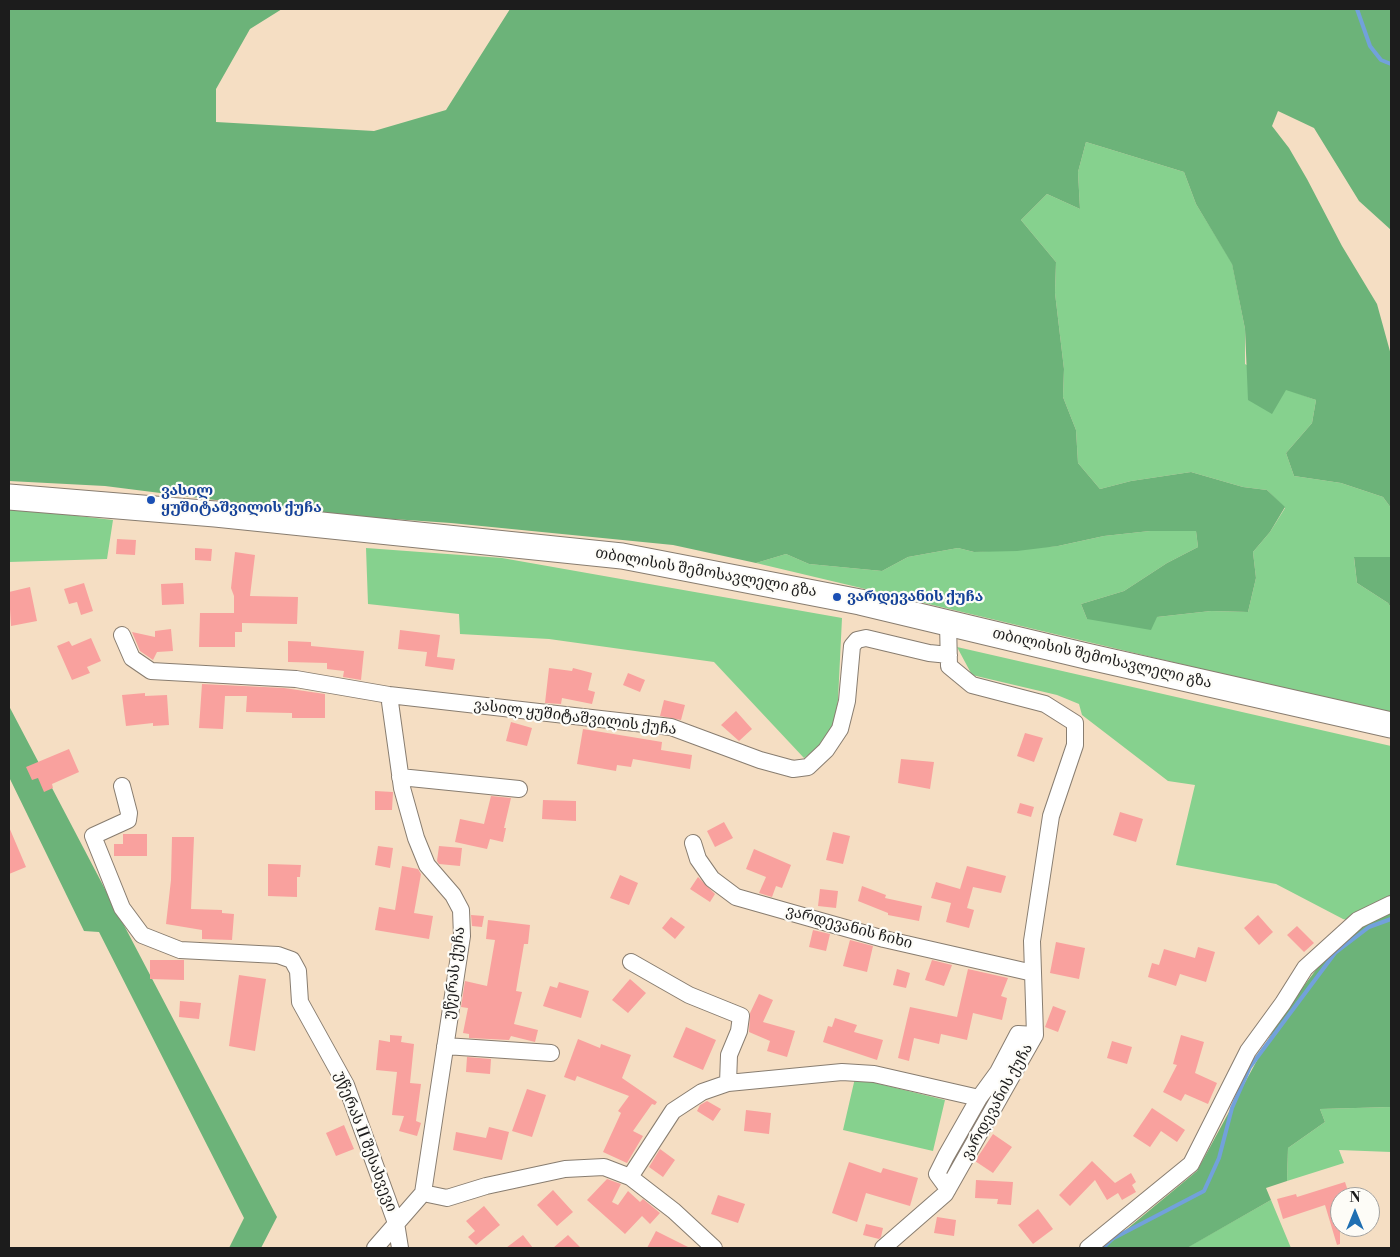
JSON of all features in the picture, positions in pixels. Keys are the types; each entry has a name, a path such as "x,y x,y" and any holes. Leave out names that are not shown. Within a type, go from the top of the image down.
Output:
{"highway":[{"name":"თბილისის შემოსავლელი გზა","path":"9,496 51,498 622,556 860,602 1391,725"}],"street":[{"name":"ვარდევანის ქუჩა","path":"883,1248 926,1212 948,1189 1035,1035 1032,942 1051,816 1075,745 1075,723 1045,704 972,685 949,666 948,623"},
{"name":"ვასილ ყუშიტაშვილის ქუჩა","path":"122,635 132,658 151,671 296,679 389,695 671,727 760,760 792,769 808,766 826,750 840,729 847,702 852,646 857,640 866,638 930,653 949,655"},
{"name":"უწერას ქუჩა","path":"389,695 400,777 416,838 427,865 453,895 461,910 462,936 423,1193"},
{"path":"400,777 519,789"},
{"name":"უწერას II შესახვევი","path":"122,786 129,813 128,820 93,836 122,908 142,936 180,950 278,955 292,960 298,971 300,1002 346,1085 396,1223"},
{"name":"ვარდევანის ჩიხი","path":"693,843 698,859 712,879 736,897 884,939 1032,973"},
{"path":"1088,1248 1191,1164 1248,1051 1283,1003 1305,968 1358,920 1391,904"},
{"path":"631,962 689,996 741,1016 739,1031 729,1055 728,1083"},
{"path":"948,1189 937,1174 979,1098 998,1072 1018,1034 1035,1035"},
{"path":"445,1046 551,1053"},
{"path":"630,1177 673,1111 702,1092 728,1083 842,1072 874,1074 979,1098"},
{"path":"375,1248 423,1193 447,1198 486,1186 565,1169 604,1167 630,1177 674,1211 714,1248"},
{"path":"396,1223 400,1248"}],"green space":[{"path":"9,9 282,9 250,29 216,89 216,122 374,131 446,110 510,9 1391,9 1391,230 1359,201 1314,128 1278,111 1272,126 1289,148 1342,246 1377,304 1391,355 1391,508 1383,497 1341,483 1294,476 1286,453 1312,423 1316,400 1286,390 1272,414 1248,400 1245,329 1232,264 1196,204 1184,172 1086,142 1078,172 1080,209 1047,194 1021,220 1056,262 1055,293 1064,369 1063,397 1076,430 1078,463 1100,489 1131,481 1191,472 1243,487 1267,490 1285,507 1270,532 1253,552 1256,578 1248,612 1211,611 1157,617 1151,630 1087,619 1081,604 1124,591 1167,563 1198,547 1196,531 1150,531 1104,536 1058,546 1017,551 974,552 958,548 908,557 882,571 809,564 786,554 756,563 673,545 451,523 334,515 105,486 9,481"},
{"path":"1086,142 1184,172 1196,204 1232,263 1245,329 1245,364 1286,389 1316,400 1312,423 1286,453 1294,476 1341,483 1383,497 1391,508 1391,557 1354,558 1357,583 1388,603 1391,608 1391,714 756,563 786,554 809,564 882,571 908,557 958,548 974,552 1058,546 1104,536 1150,531 1196,531 1198,547 1167,563 1124,591 1081,604 1087,619 1157,617 1211,611 1248,612 1256,578 1253,552 1270,532 1285,508 1267,490 1243,487 1191,472 1131,481 1100,489 1078,463 1076,430 1063,397 1064,369 1055,293 1056,262 1021,220 1047,194 1080,209 1078,172"},
{"path":"9,508 113,520 107,559 9,562"},
{"path":"366,548 502,558 842,618 838,700 833,728 821,745 804,758 714,662 549,639 460,634 459,614 368,604"},
{"path":"1354,557 1391,557 1391,608 1388,603 1357,583"},
{"path":"957,647 1391,746 1391,912 1364,925 1343,919 1276,884 1176,865 1195,785 1168,781 1082,715 1079,704 1057,695 972,675"},
{"path":"9,706 277,1217 261,1248 229,1248 244,1218 99,932 84,931 9,777"},
{"path":"1391,912 1391,1107 1320,1109 1325,1122 1288,1148 1287,1181 1266,1188 1271,1200 1187,1248 1104,1248 1197,1171 1281,1016 1322,962 1364,925"},
{"path":"855,1078 945,1100 933,1151 843,1130"},
{"path":"1391,1107 1391,1152 1339,1150 1344,1163 1287,1181 1288,1148 1325,1122 1320,1109"},
{"path":"1271,1200 1291,1248 1187,1248 1188,1247"}],"building":[{"path":"117,539 136,540 135,555 116,554"},
{"path":"195,548 212,549 211,561 195,560"},
{"path":"235,552 255,555 250,596 298,597 297,624 242,623 242,632 235,632 235,647 199,647 200,613 234,613 234,596 231,588"},
{"path":"84,583 93,611 81,615 77,602 69,604 64,589"},
{"path":"183,583 184,604 162,605 161,584"},
{"path":"30,587 37,621 11,626 9,592"},
{"path":"171,629 173,651 157,652 153,660 140,651 132,632 155,637 155,631"},
{"path":"400,630 440,635 437,657 455,659 453,670 425,666 427,652 398,649"},
{"path":"91,638 101,661 87,667 90,673 72,680 57,646 69,641 72,646"},
{"path":"288,641 311,642 311,646 364,651 361,680 343,677 344,671 327,669 327,663 288,662"},
{"path":"549,668 572,671 573,668 592,673 588,690 595,692 592,704 562,698 561,704 545,703"},
{"path":"628,673 645,680 640,692 623,685"},
{"path":"202,684 284,688 325,694 325,718 292,718 292,713 246,712 247,696 225,696 223,729 199,728"},
{"path":"145,693 145,696 167,695 169,725 153,726 153,723 126,726 122,695"},
{"path":"664,700 685,705 681,720 660,716"},
{"path":"736,711 752,729 739,741 721,725"},
{"path":"511,722 532,728 527,746 506,741"},
{"path":"583,729 662,742 661,750 692,755 690,769 633,759 631,767 617,765 616,771 577,764"},
{"path":"1025,733 1043,738 1034,762 1017,756"},
{"path":"69,749 79,772 52,784 53,788 44,792 38,778 32,780 26,767"},
{"path":"901,759 934,762 930,789 898,783"},
{"path":"375,791 393,792 392,810 375,810"},
{"path":"491,796 511,798 504,828 506,828 503,842 490,839 487,849 455,842 460,819 484,824"},
{"path":"543,800 576,801 576,821 542,819"},
{"path":"1020,803 1034,807 1031,817 1017,813"},
{"path":"1120,812 1143,819 1136,842 1113,835"},
{"path":"724,822 733,838 715,847 707,831"},
{"path":"9,827 26,867 9,874"},
{"path":"833,832 850,836 843,864 826,860"},
{"path":"123,834 147,834 147,856 114,856 114,844 123,844"},
{"path":"172,837 194,837 191,909 222,910 222,913 234,914 232,940 202,939 202,930 166,924 171,880"},
{"path":"378,846 393,848 390,868 375,865"},
{"path":"439,846 462,848 460,866 439,864 437,861"},
{"path":"754,849 791,865 782,888 776,886 772,897 759,893 766,877 746,869"},
{"path":"268,864 301,865 300,877 297,877 297,897 268,896"},
{"path":"402,866 418,869 421,874 414,913 433,916 429,939 375,930 379,907 395,910"},
{"path":"967,866 1006,876 1001,893 973,887 967,908 974,910 969,928 946,922 951,903 931,898 936,882 960,889"},
{"path":"620,875 638,883 629,905 610,898"},
{"path":"698,877 715,894 710,902 690,889"},
{"path":"862,886 886,895 885,898 922,906 919,921 888,915 888,913 858,901"},
{"path":"820,889 838,891 836,908 818,906"},
{"path":"471,915 484,916 482,927 472,926"},
{"path":"1258,915 1273,932 1259,945 1244,928"},
{"path":"671,917 685,927 675,939 662,928"},
{"path":"488,920 530,925 528,944 524,944 516,991 522,992 514,1024 538,1030 535,1042 511,1036 509,1040 469,1038 469,1034 463,1033 468,1008 461,1007 465,981 487,986 495,940 486,939"},
{"path":"1297,926 1314,943 1304,952 1287,935"},
{"path":"813,930 830,934 826,951 809,947"},
{"path":"850,940 873,946 867,972 843,966"},
{"path":"1056,942 1085,948 1079,979 1050,973"},
{"path":"1198,947 1215,952 1206,982 1180,974 1176,986 1148,977 1152,963 1159,965 1164,949 1195,958"},
{"path":"150,960 184,960 184,980 150,979"},
{"path":"932,960 952,965 944,986 925,980"},
{"path":"897,969 910,973 906,988 893,985"},
{"path":"968,969 1008,978 1001,996 1007,998 1002,1020 973,1013 967,1040 941,1034 939,1044 914,1038 909,1061 898,1058 910,1007 957,1017"},
{"path":"239,975 266,979 255,1051 229,1046"},
{"path":"630,979 646,993 628,1013 612,1000"},
{"path":"559,982 589,991 581,1018 543,1006 550,986 557,988"},
{"path":"759,994 773,1000 763,1022 795,1031 787,1057 767,1051 770,1041 749,1032 750,1013"},
{"path":"180,1001 201,1003 199,1019 179,1017"},
{"path":"1053,1006 1066,1011 1058,1032 1045,1027"},
{"path":"835,1018 857,1025 854,1032 883,1040 877,1060 823,1042 828,1026 832,1027"},
{"path":"686,1027 716,1040 703,1070 673,1057"},
{"path":"390,1035 402,1036 401,1042 414,1044 410,1083 421,1084 416,1121 421,1123 417,1136 399,1131 404,1116 392,1115 397,1072 376,1070 379,1040 390,1042"},
{"path":"1181,1035 1204,1042 1195,1073 1217,1083 1208,1104 1185,1094 1181,1101 1163,1092 1177,1065 1173,1064"},
{"path":"578,1039 600,1048 601,1044 631,1055 622,1078 657,1102 655,1105 652,1104 633,1131 643,1136 627,1163 603,1152 621,1113 618,1111 629,1096 577,1076 575,1081 564,1077"},
{"path":"1112,1041 1132,1047 1127,1064 1107,1058"},
{"path":"467,1057 491,1059 490,1074 466,1072"},
{"path":"527,1089 546,1095 532,1137 512,1131"},
{"path":"707,1101 721,1109 713,1121 697,1111 700,1105"},
{"path":"1152,1108 1185,1130 1177,1142 1161,1131 1150,1147 1133,1136"},
{"path":"746,1110 771,1113 769,1134 744,1131"},
{"path":"344,1125 354,1149 336,1156 326,1133"},
{"path":"489,1127 509,1132 502,1160 453,1150 456,1132 486,1138"},
{"path":"993,1134 1012,1147 993,1173 975,1161"},
{"path":"660,1149 675,1160 663,1177 649,1167"},
{"path":"1092,1161 1115,1183 1131,1173 1136,1182 1132,1185 1136,1192 1122,1200 1118,1193 1107,1200 1095,1180 1070,1206 1059,1195"},
{"path":"849,1162 881,1173 883,1168 918,1178 910,1206 866,1193 857,1222 832,1213"},
{"path":"607,1179 621,1184 612,1202 618,1205 628,1191 640,1202 643,1199 660,1213 650,1224 642,1216 625,1234 587,1200"},
{"path":"976,1180 1013,1182 1011,1205 997,1204 998,1199 975,1198"},
{"path":"1345,1182 1347,1187 1330,1187 1330,1222 1325,1205 1283,1219 1277,1199 1296,1194 1297,1197"},
{"path":"553,1190 573,1212 557,1226 537,1205"},
{"path":"718,1195 745,1204 738,1223 711,1214"},
{"path":"484,1206 500,1225 476,1245 468,1237 475,1231 466,1221"},
{"path":"1038,1209 1053,1229 1033,1244 1018,1225"},
{"path":"937,1217 956,1220 954,1236 934,1233"},
{"path":"866,1224 883,1228 879,1239 863,1235"},
{"path":"656,1231 690,1248 647,1248"},
{"path":"523,1235 533,1248 506,1248"},
{"path":"568,1235 581,1248 553,1248"},
{"path":"1335,1237 1340,1237 1340,1244 1337,1245"}],"waterway":[{"path":"1357,9 1370,46 1381,60 1391,64"},
{"path":"1103,1248 1112,1239 1204,1191 1219,1158 1232,1108 1250,1067 1335,953 1369,927 1391,919"}],"place":[{"name":"ვასილ ყუშიტაშვილის ქუჩა","path":"151,500"},
{"name":"ვარდევანის ქუჩა","path":"837,597"}]}
